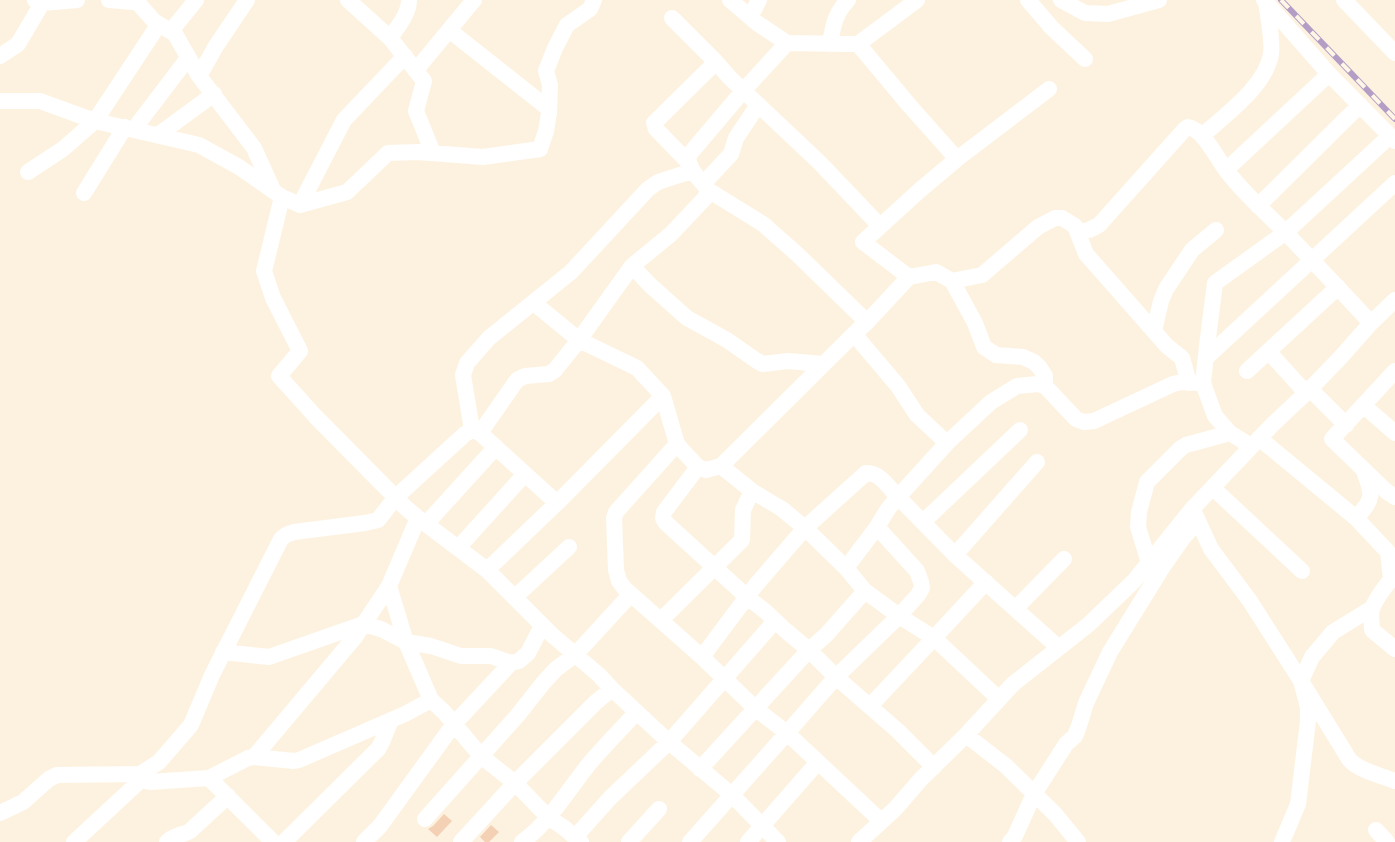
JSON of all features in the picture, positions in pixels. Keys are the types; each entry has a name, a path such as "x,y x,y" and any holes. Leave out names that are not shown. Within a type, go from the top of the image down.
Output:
{"street":[{"path":"0,56 18,44 40,1 77,0"},
{"path":"110,0 139,2 151,18 175,34 199,76 254,148 277,194 264,271 273,298 300,351 279,375 315,416 396,497 422,521 487,570 542,626 599,675 669,742 732,795 778,842"},
{"path":"28,172 63,149 96,120 165,27 196,0"},
{"path":"199,76 247,0"},
{"path":"348,0 390,38 424,81 416,111 433,153"},
{"path":"390,38 407,12 409,0"},
{"path":"416,70 474,0"},
{"path":"0,101 40,101 96,120 199,145 239,167 277,194 300,205 347,192 388,153 418,152 483,157 540,149 546,131 549,109 550,85 546,71 567,25 590,9 594,0"},
{"path":"730,0 757,23 787,43 830,44 858,44 917,0"},
{"path":"750,17 759,0"},
{"path":"830,44 834,20 838,11 848,0"},
{"path":"1028,0 1052,28 1084,59"},
{"path":"1061,0 1085,13 1108,14 1147,1"},
{"path":"1344,0 1395,53"},
{"path":"1196,383 1206,358 1215,283 1286,232 1393,138 1329,74 1265,1"},
{"path":"1202,136 1247,94 1265,70 1271,53 1265,1"},
{"path":"672,18 743,91 820,163 880,226"},
{"path":"449,30 549,109"},
{"path":"74,842 137,777 159,762 191,725 223,652 280,539 294,532 378,520 396,497 465,434 476,431 518,380 525,376 549,374 555,370 632,266 671,234 705,198 688,156 787,43"},
{"path":"858,44 957,159"},
{"path":"300,205 344,120 405,56"},
{"path":"84,193 130,128 188,58"},
{"path":"716,62 654,123 656,129 698,177 763,224 798,254 867,322"},
{"path":"1226,170 1329,74"},
{"path":"909,277 863,242 957,159 1049,90"},
{"path":"158,135 214,94"},
{"path":"557,503 476,431 463,375 467,363 489,338 571,272 648,189 658,182 698,177 731,154 736,138 758,105"},
{"path":"1258,206 1360,105"},
{"path":"1078,232 1099,225 1184,130 1188,127 1193,128 1258,206 1286,232 1371,323"},
{"path":"1206,358 1395,183"},
{"path":"952,282 982,275 1038,227 1055,218 1062,218 1075,226 1083,250 1167,346 1182,358 1215,416 1230,433 1255,442 1356,518 1388,552 1393,577 1372,608 1333,632 1312,657 1301,681 1308,707 1307,733 1298,804 1282,842"},
{"path":"1154,331 1166,289 1192,250 1216,230"},
{"path":"632,266 687,318 727,340 757,362 763,364 788,361 824,364"},
{"path":"534,303 579,340 637,368 663,396 677,444 698,467 706,470 721,466 867,322 909,277 936,272 952,282 975,323 984,347 996,355 1023,357 1034,362 1045,376 1045,386"},
{"path":"1247,371 1338,287"},
{"path":"1010,842 1034,794 1066,744 1075,736 1086,704 1110,652 1213,488 1255,442 1395,300"},
{"path":"854,334 898,386 917,415 947,443"},
{"path":"1269,352 1346,425"},
{"path":"1395,371 1332,439 1386,491 1395,496"},
{"path":"846,568 888,508 947,443 991,402 1011,389 1017,386 1038,384 1045,386 1068,412 1083,422 1094,421 1173,384 1196,383"},
{"path":"487,570 663,396"},
{"path":"1363,405 1395,433"},
{"path":"923,522 1020,430"},
{"path":"1149,563 1138,528 1139,512 1147,482 1180,448 1230,433"},
{"path":"677,444 616,512 614,518 617,575 625,589 702,657 756,709 787,733 881,821"},
{"path":"254,756 355,637 389,586 422,521 496,447"},
{"path":"956,555 1036,462"},
{"path":"721,466 752,491 782,509 806,528 846,568 865,591 934,638 999,699"},
{"path":"698,467 664,512 665,522 809,650 934,766"},
{"path":"1356,518 1369,505 1371,489 1364,470"},
{"path":"702,657 755,586 806,528 866,473 871,472 879,477 956,555 1059,648"},
{"path":"458,548 525,474"},
{"path":"1213,488 1302,571"},
{"path":"661,620 742,540 743,510 752,491"},
{"path":"862,841 1013,684 1088,626 1134,581 1195,515"},
{"path":"1195,515 1211,549 1246,594 1352,764 1395,781"},
{"path":"690,842 836,677 918,595 922,588 917,571 877,526"},
{"path":"515,597 569,547"},
{"path":"1016,608 1064,559"},
{"path":"870,706 986,582"},
{"path":"389,586 406,642 431,700 481,756 515,783 549,818 578,839 610,798 669,742 775,621"},
{"path":"700,769 865,591"},
{"path":"425,819 517,716 544,682 556,669 575,655 631,594"},
{"path":"1372,608 1372,630 1391,639"},
{"path":"223,652 269,657 363,624 381,629 406,642 431,646 461,656 491,656 511,663"},
{"path":"364,842 380,826 454,724 511,663 519,661 528,653 542,626"},
{"path":"461,842 515,783 612,689"},
{"path":"0,813 23,802 49,779 57,776 137,777 150,782 209,778 254,756 299,760 431,700"},
{"path":"522,842 534,834 549,818 590,763 637,712"},
{"path":"284,842 378,749 391,720"},
{"path":"966,735 1006,766 1055,814 1078,842"},
{"path":"748,842 818,762"},
{"path":"209,778 273,842"},
{"path":"167,842 176,835 190,831 228,796"},
{"path":"629,842 659,809"}],"building":[{"path":"444,814 452,821 437,837 428,829"},
{"path":"491,825 499,832 489,842 485,842 480,837"}],"railway":[{"path":"1281,0 1395,119"}]}
